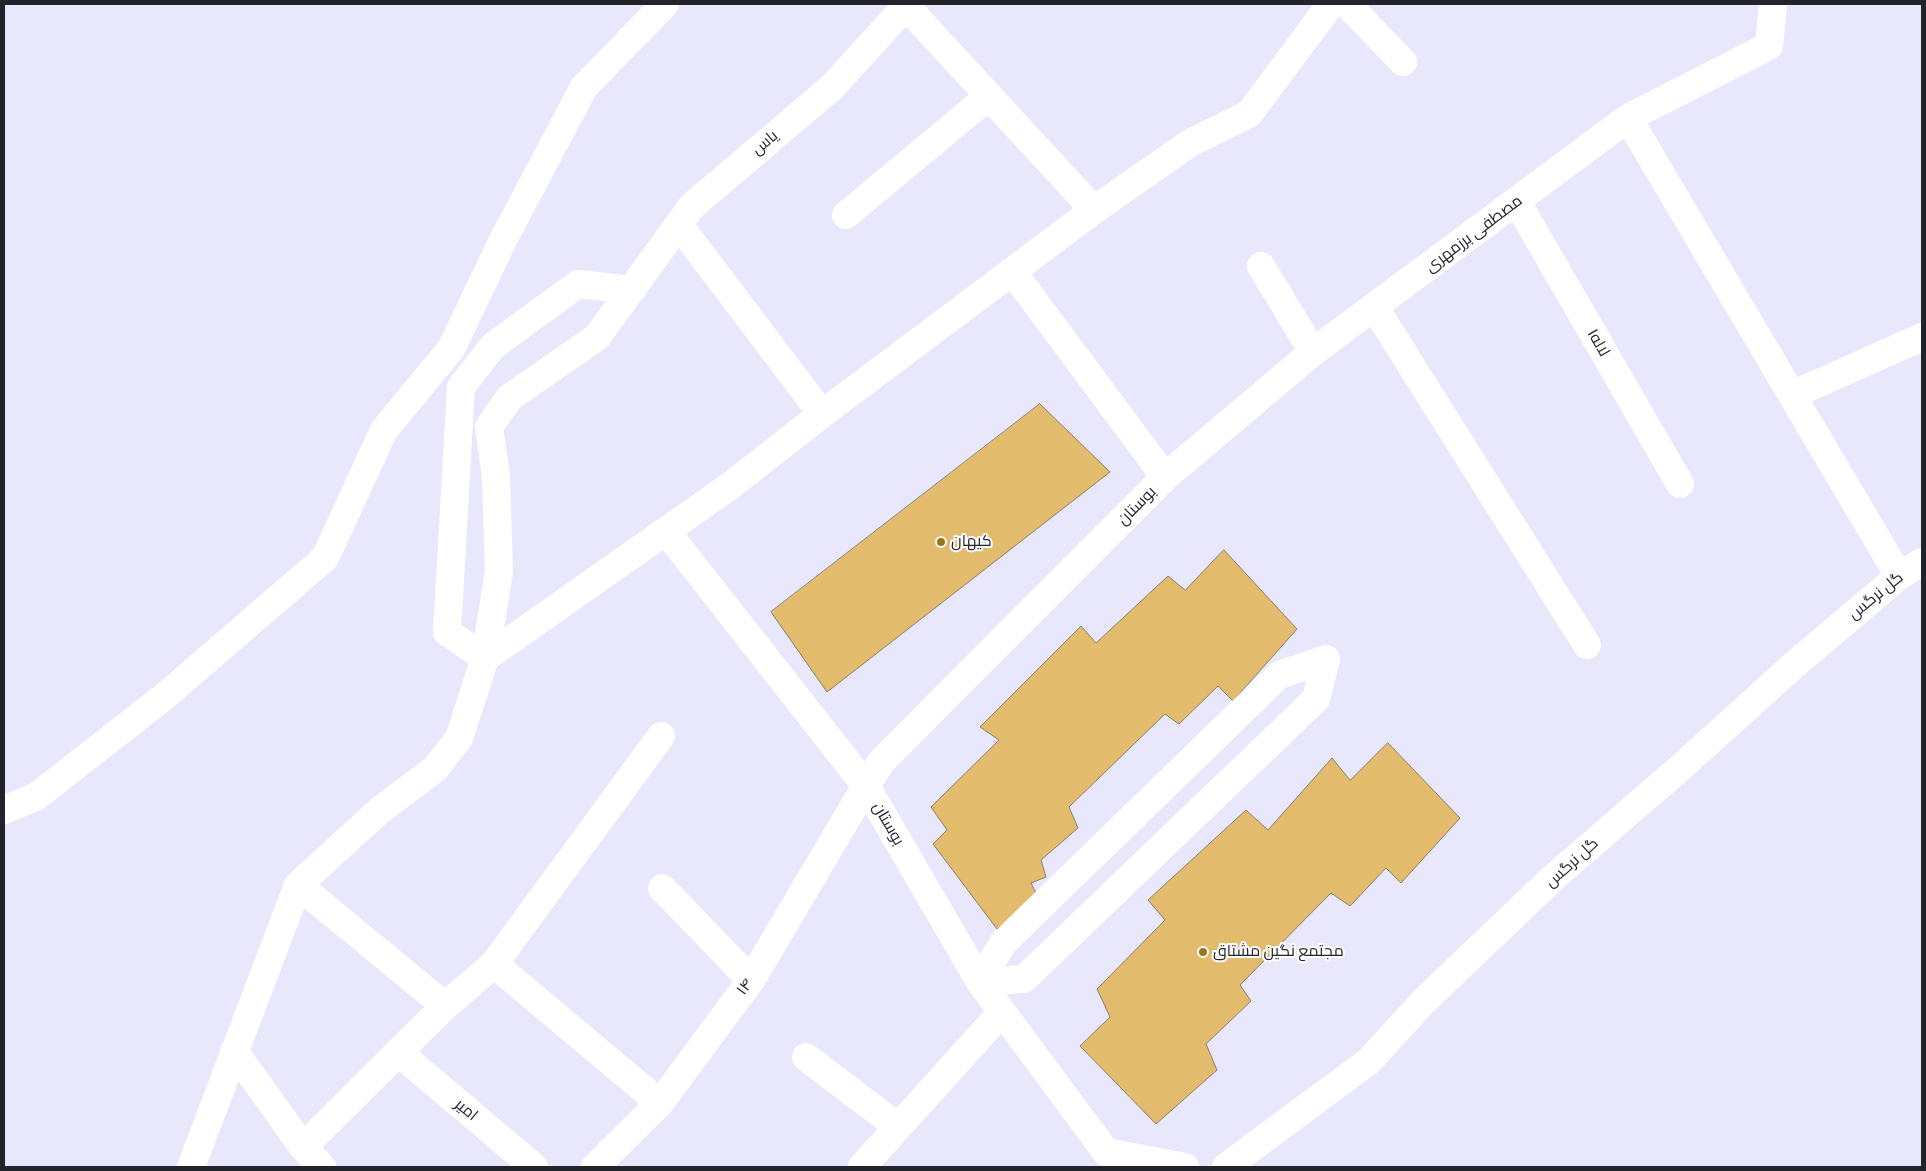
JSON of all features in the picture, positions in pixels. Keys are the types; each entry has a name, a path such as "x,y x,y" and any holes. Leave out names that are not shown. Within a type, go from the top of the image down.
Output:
{"street":[{"path":"4,810 37,796 165,696 325,558 384,430 451,349 503,240 584,87 665,4"},
{"path":"451,349 461,387 447,632 485,658 730,486 822,414 1094,210 1190,143 1249,114 1332,4"},
{"path":"1347,4 1403,62"},
{"name":"مصطفی برزمهری","path":"1166,477 1314,352 1628,118 1769,46 1773,4"},
{"path":"907,5 1094,210"},
{"name":"یاس","path":"298,885 379,811 435,769 459,738 485,658 499,572 496,477 489,427 509,398 597,337 692,206 831,88 907,5"},
{"path":"846,215 989,96"},
{"path":"1628,118 1899,576"},
{"name":"لاله۱","path":"1517,202 1680,484"},
{"path":"679,225 822,414"},
{"path":"1261,266 1314,352"},
{"path":"1012,271 1166,477"},
{"path":"461,387 493,346 578,284 632,290"},
{"path":"1375,308 1587,645"},
{"path":"1792,395 1922,337"},
{"name":"بوستان","path":"1166,477 882,762 866,786 980,982 1106,1152 1185,1167"},
{"path":"666,531 866,786"},
{"name":"گل نرگس","path":"1226,1167 1368,1061 1424,1001 1554,877 1680,768 1794,665 1899,576 1922,562"},
{"path":"1326,660 1316,699 1024,979 980,982 1003,943 1279,675 1326,660"},
{"path":"303,1147 445,1006 494,964 661,736"},
{"name":"۱۴","path":"595,1167 660,1103 751,980 866,786"},
{"path":"191,1167 298,885 445,1006"},
{"path":"662,888 751,980"},
{"path":"494,964 660,1103"},
{"path":"862,1167 1002,1012"},
{"path":"234,1051 303,1147 322,1167"},
{"name":"امیر","path":"398,1052 534,1167"},
{"path":"806,1057 898,1127"}],"building":[{"name":"کیهان","path":"1040,404 1110,472 827,692 771,612"},
{"path":"1224,550 1297,629 1233,701 1218,686 1179,724 1165,714 1069,807 1078,828 1041,860 1046,877 1031,883 1038,897 997,929 933,844 947,830 931,807 999,740 980,727 1081,626 1096,643 1168,576 1185,590"},
{"name":"مجتمع نگین مشتاق","path":"1388,743 1460,818 1401,883 1386,868 1350,906 1331,893 1240,985 1251,1001 1206,1044 1217,1070 1156,1124 1080,1046 1110,1017 1097,989 1165,920 1148,900 1246,810 1268,830 1332,758 1350,780"}],"place":[{"name":"کیهان","path":"941,542"},
{"name":"مجتمع نگین مشتاق","path":"1203,952"}]}
